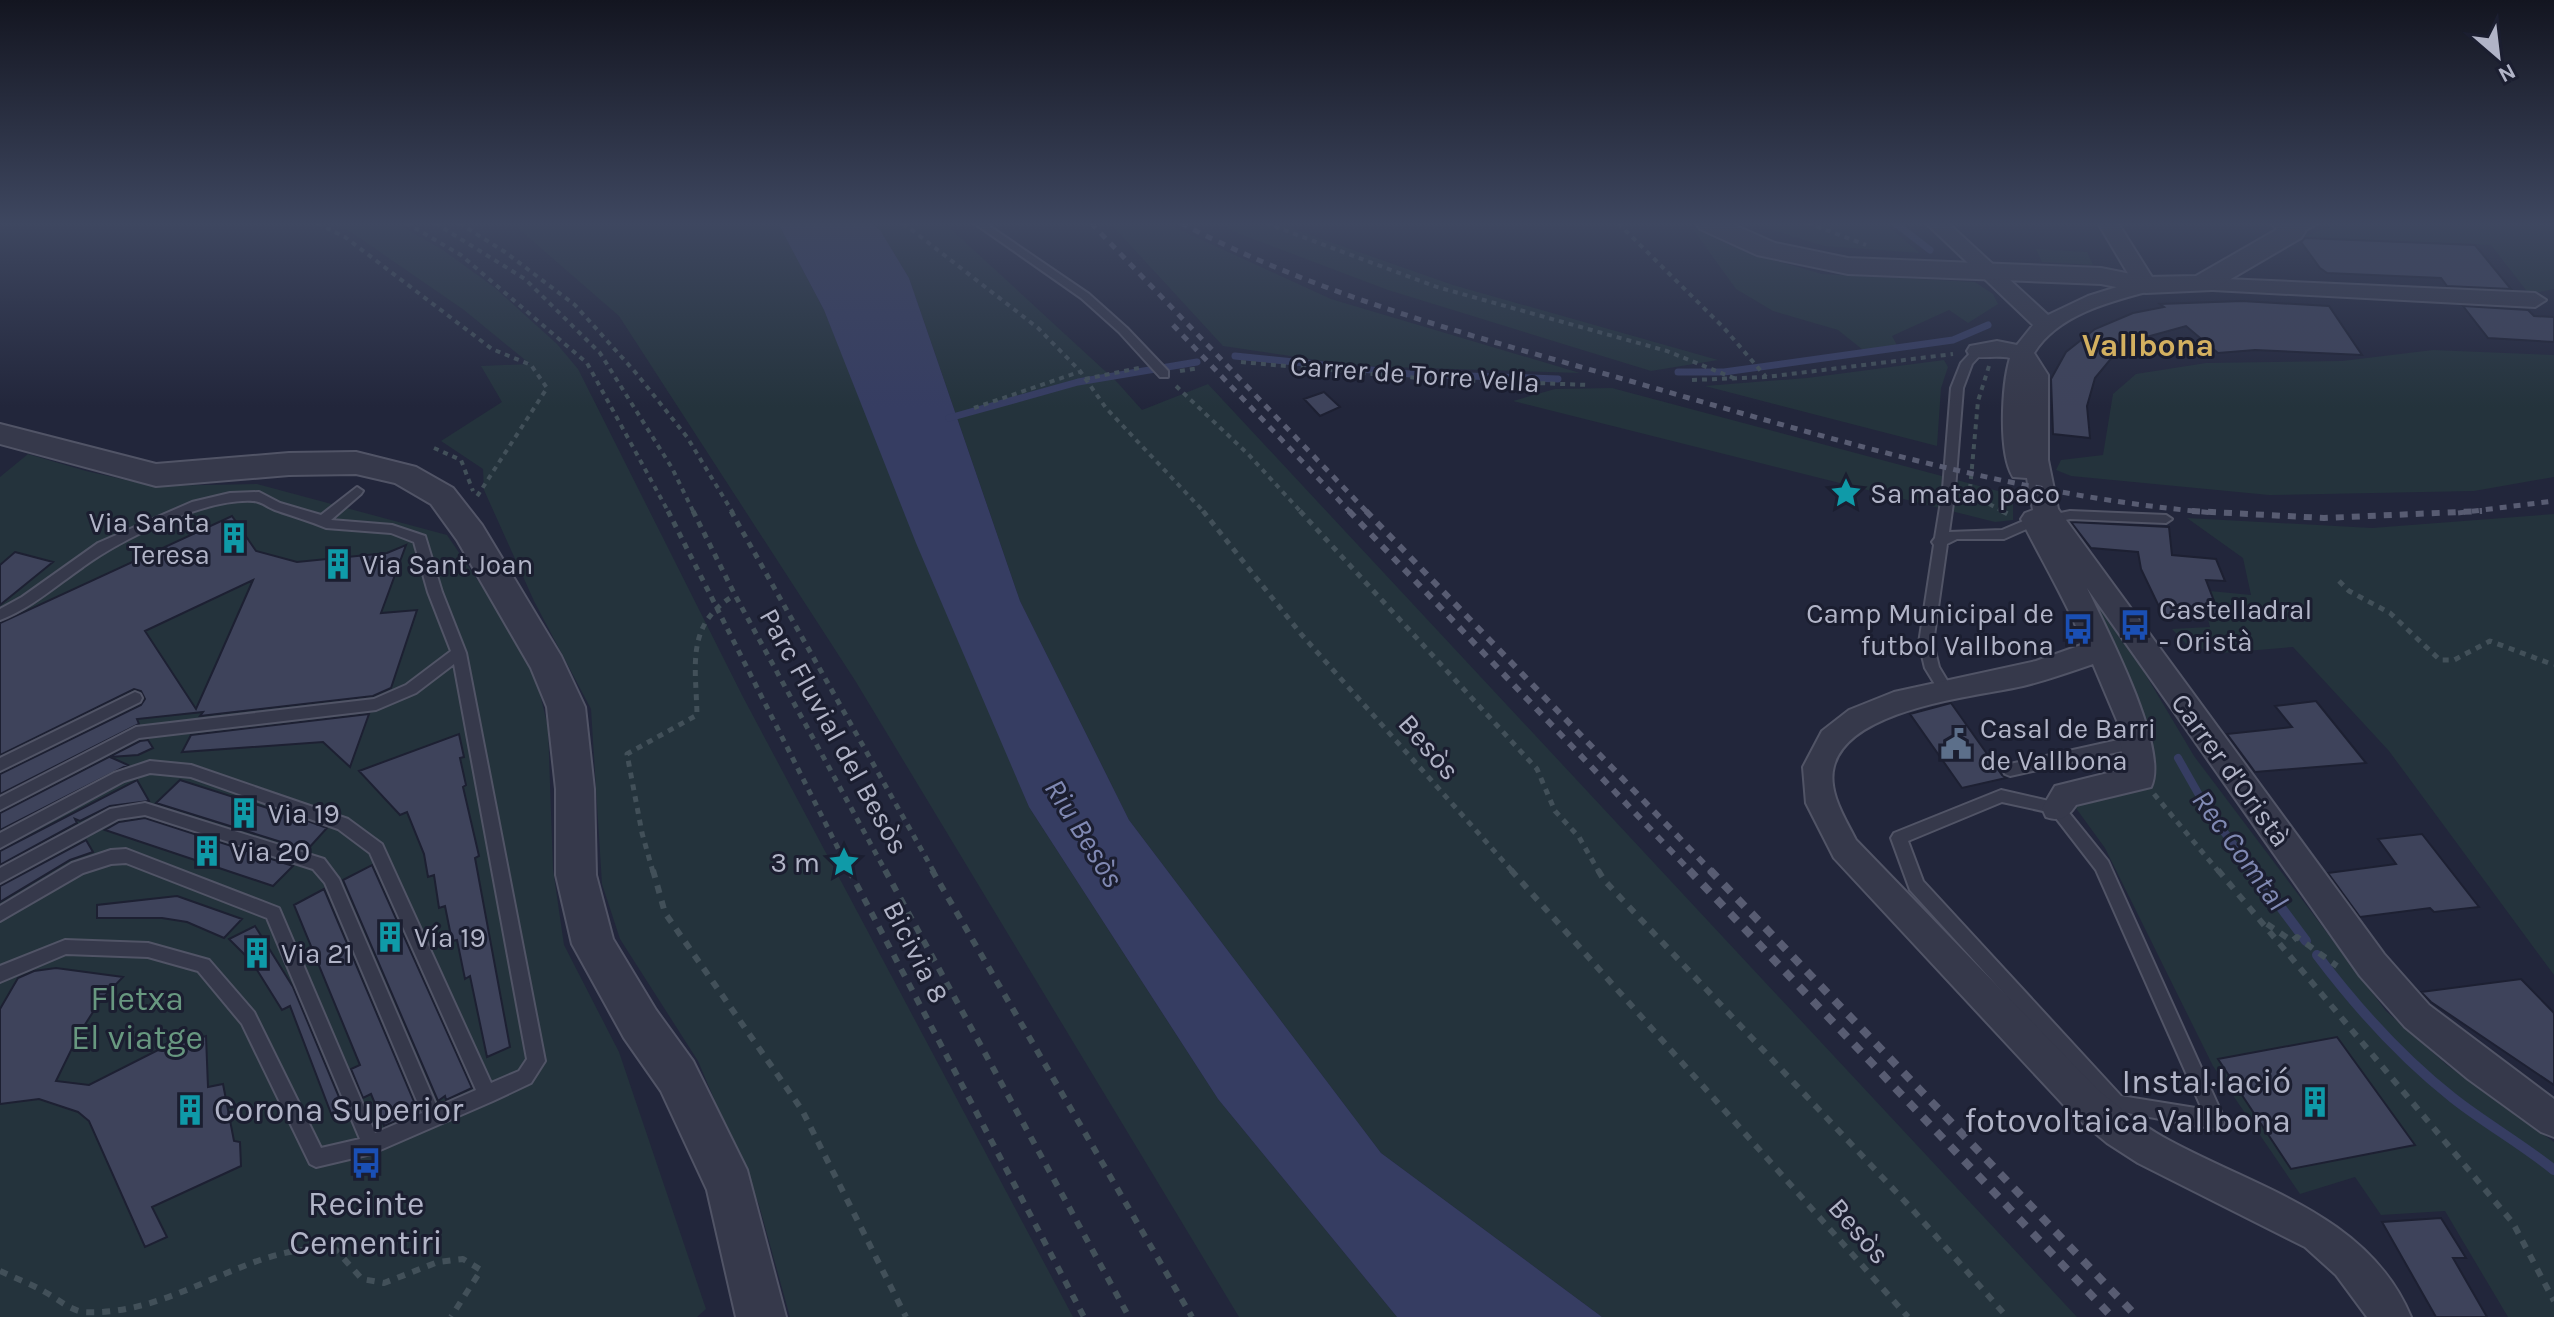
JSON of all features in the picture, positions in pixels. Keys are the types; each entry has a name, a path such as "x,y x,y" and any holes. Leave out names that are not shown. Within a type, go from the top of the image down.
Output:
{"street":[{"path":"2001,284 2048,327"},
{"path":"2057,808 2066,795 2140,778 2133,723 2101,649 2078,574 2063,576 2034,519 2014,432 2023,353 2063,314 2085,304 2146,285 2176,284"},
{"path":"2212,284 2535,300"},
{"path":"1987,350 2023,353"},
{"path":"0,434 156,475 289,464 356,463 405,475 442,496 470,533 548,666 566,707 575,789 576,875 593,944 640,1024 677,1076 730,1187 761,1317"},
{"name":"Carrer d'Oristà","path":"2078,574 2372,965 2417,1016 2480,1067 2554,1120"},
{"path":"2101,649 2053,668 1944,687 1863,714 1826,747 1818,771 1819,798 1827,824 1845,849 2102,1117 2151,1150 2318,1234 2350,1261 2391,1317"}],"lane":[{"path":"1068,284 1123,330 1164,374"},
{"path":"1944,687 1932,668 1926,643 1949,489 1957,388 1967,363 1987,350"},
{"path":"323,520 357,491"},
{"path":"0,615 27,600 103,546 196,505 230,497 259,496 276,506 338,525 392,529 420,539 435,592 459,653 536,1061 525,1077 433,1119 371,1145 316,1158 248,1018 203,965 148,950 65,947 0,974"},
{"path":"1939,542 1955,535 2004,534 2034,519 2070,515 2166,519"},
{"path":"0,804 136,733 376,704 411,689 459,653"},
{"path":"0,765 135,698"},
{"path":"2010,770 2136,742"},
{"path":"0,841 119,777 150,767 191,771 343,824 376,849 487,1095"},
{"path":"2001,796 2057,808 2102,866 2216,1120 2116,1104 1916,885 1899,838 2001,796"},
{"path":"0,876 115,813 145,809 318,864 331,879 433,1119"},
{"path":"0,914 76,870 113,855 126,856 273,913 371,1145"}],"path":[{"path":"407,284 492,349 531,365 547,388 476,499"},
{"name":"Parc Fluvial del Besòs","path":"495,284 587,363 654,482 715,604"},
{"name":"Parc Fluvial del Besòs","path":"531,284 600,353 672,468 735,595 1129,1317"},
{"path":"548,284 575,305 636,373 687,437 741,527 857,740 1192,1317"},
{"name":"Besòs","path":"982,284 1038,328 1080,371 1106,408 1209,517 1301,634 1908,1317"},
{"path":"1434,284 1537,318 1699,362 1736,379"},
{"path":"1680,284 1724,328 1766,377"},
{"path":"1692,380 1766,377 1987,350 1978,401 1970,489 1976,497 2034,519"},
{"name":"Carrer de Torre Vella","path":"1241,362 1416,378 1590,385"},
{"path":"1085,379 1136,369"},
{"path":"974,408 1080,371"},
{"path":"1164,374 1248,454 1537,769 1555,811 1579,837 1604,880 1771,1056 2007,1317"},
{"path":"2339,581 2349,591 2390,613 2440,660 2451,663 2460,660 2481,643 2490,641 2554,665"},
{"path":"735,595 715,604 698,627 697,715 627,754 642,833 665,913 802,1110 906,1317"},
{"name":"Bicivia 8","path":"715,604 796,769 1084,1317"},
{"path":"2140,778 2513,1223 2554,1301"},
{"path":"2261,921 2292,941 2297,937 2344,972"},
{"path":"0,1271 47,1293 65,1306 85,1313 148,1314 287,1254 313,1247 336,1250 362,1279 384,1283 438,1262 463,1259 481,1270 451,1317"}],"green space":[{"path":"427,284 490,284 557,344 578,369 743,697 1073,1317 790,1317 759,1205 698,1061 620,939 602,884 591,709 534,601 484,490 483,469 441,441 502,402 481,366 530,364 464,310"},
{"path":"583,284 810,284 824,310 1029,807 1218,1099 1397,1317 1239,1317 856,682 619,316"},
{"path":"911,284 1011,284 1117,382 1142,410 1208,384 2077,1317 1602,1317 1381,1153 1129,820 1020,601"},
{"path":"1166,284 1299,284 1331,299 1580,373 1358,366 1223,346"},
{"path":"1373,284 1451,284 1718,360 1651,371"},
{"path":"1733,284 1979,284 1993,294 1998,304 1968,323 1949,310 1892,336 1897,345 1863,350 1838,330 1773,311"},
{"path":"2522,284 2554,284 2554,289 2529,294"},
{"path":"2433,350 2554,355 2554,477 2474,491 2269,495 2071,476 2056,470 2061,460 2103,455 2113,394 2136,374 2206,363 2342,361"},
{"path":"1944,360 1948,367 1941,388 1937,446 1705,386 1807,378"},
{"path":"1612,388 2013,495 2013,520 1995,522 1513,401 1555,389"},
{"name":"Fletxa El viatge","path":"28,454 153,486 257,484 447,535 516,636 539,690 548,727 553,869 564,945 619,1052 706,1309 697,1317 0,1317 0,477"},
{"path":"2554,514 2554,975 2389,751 2293,647 2222,653 2188,646 2172,629 2210,627 2200,590 2251,595 2243,558 2187,518 2372,528"},
{"path":"2094,598 2100,598 2194,756 2386,1011 2447,1065 2554,1142 2554,1317 2508,1317 2445,1211 2381,1215 2355,1177 2300,1194 2213,1066 2105,848 2070,800 2150,762 2154,738"}],"water":[{"name":"Riu Besòs","path":"810,284 911,284 1020,601 1129,820 1381,1153 1602,1317 1397,1317 1218,1099 1029,807 916,543 824,310"}],"building":[{"path":"2507,284 2511,289 2447,286"},
{"path":"2242,301 2329,306 2362,355 2255,350 2218,353 2186,326 2143,338 2114,355 2095,378 2087,406 2090,438 2053,434 2051,379 2066,352 2095,329 2133,313 2164,307 2160,304"},
{"path":"2463,306 2528,310 2534,316 2554,317 2554,342 2488,338"},
{"path":"1324,392 1340,407 1320,416 1304,399"},
{"path":"232,516 256,551 297,562 387,553 406,545 381,613 417,610 391,688 373,696 200,716 203,712 137,719 139,724 0,794 0,774 141,705 145,699 141,691 134,689 0,755 0,623","holes":["253,580 196,709 145,631"]},
{"path":"2071,522 2169,527 2172,555 2216,559 2225,581 2206,580 2219,614 2164,617 2141,569 2138,552 2091,548"},
{"path":"15,552 53,562 0,605 0,565"},
{"path":"2316,701 2366,763 2255,772 2227,734 2292,727 2275,706"},
{"name":"Casal de Barri de Vallbona","path":"1951,703 2006,778 1962,788 1910,714"},
{"path":"369,714 350,767 323,742 182,752 191,735"},
{"path":"459,734 464,757 460,758 466,785 463,787 479,856 475,858 510,1047 487,1057 470,976 465,979 457,940 452,941 445,906 439,908 434,875 428,877 424,854 407,812 400,815 359,771"},
{"path":"148,740 153,748 138,755 110,757 128,765 0,830 0,813 140,741"},
{"path":"137,780 149,801 110,806 80,821 75,819 77,823 0,865 0,851"},
{"name":"Via 19","path":"180,780 327,828 307,850 156,803"},
{"name":"Via 20","path":"145,818 293,866 273,886 105,830 119,822"},
{"path":"2422,834 2479,907 2434,912 2430,908 2360,917 2328,873 2396,864 2378,839"},
{"path":"86,840 93,852 70,860 0,902 0,886"},
{"path":"372,865 472,1088 446,1100 445,1096 438,1101 343,880"},
{"path":"324,889 418,1111 384,1126 371,1094 363,1098 351,1069 360,1065 294,905"},
{"path":"177,896 242,919 224,938 187,922 162,918 97,918 97,905"},
{"path":"255,926 293,987 344,1109 332,1116 290,1006 282,1010 252,962 229,939"},
{"name":"Corona Superior","path":"56,968 123,977 100,1001 79,1034 56,1081 89,1085 160,1049 206,1036 208,1087 223,1084 234,1141 240,1142 241,1166 152,1207 167,1237 145,1247 89,1121 78,1112 39,1099 0,1104 0,1009 18,978 34,971"},
{"path":"2521,979 2554,1013 2554,1085 2431,1002 2421,992"},
{"name":"Instal·lació fotovoltaica Vallbona","path":"2337,1037 2415,1145 2291,1169 2218,1059"},
{"path":"2441,1218 2466,1258 2453,1258 2487,1317 2436,1317 2382,1222"}],"waterway":[{"path":"1678,372 1724,372 1953,340 1988,325"},
{"path":"1235,356 1410,374 1558,379"},
{"path":"949,418 1078,382 1197,362"},
{"name":"Rec Comtal","path":"2178,758 2207,809 2254,872"},
{"name":"Rec Comtal","path":"2253,870 2306,941"},
{"name":"Rec Comtal","path":"2317,955 2364,1013 2415,1066 2554,1170"}],"railway":[{"path":"1150,284 1368,513"},
{"path":"1320,284 1405,315 1521,350 1852,444 1995,479 2141,505 2201,511"},
{"path":"1173,325 1351,513"},
{"path":"2470,512 2554,501"},
{"path":"1349,511 1691,872"},
{"path":"1366,511 1712,872"},
{"path":"2192,511 2201,511"},
{"path":"2201,511 2324,518 2470,512"},
{"path":"2201,511 2215,513"},
{"path":"2470,512 2482,511"},
{"path":"2458,513 2470,512"},
{"path":"1689,870 2112,1317"},
{"path":"1710,870 2137,1317"}],"place":[{"name":"Sa matao paco","path":"1846,493"},
{"name":"Via Santa Teresa","path":"234,538"},
{"name":"Via Sant Joan","path":"338,564"},
{"name":"Castelladral - Oristà","path":"2135,625"},
{"name":"Camp Municipal de futbol Vallbona","path":"2078,629"},
{"name":"Casal de Barri de Vallbona","path":"1956,744"},
{"name":"Via 19","path":"244,813"},
{"name":"Via 20","path":"207,851"},
{"name":"3 m","path":"844,862"},
{"name":"Vía 19","path":"390,937"},
{"name":"Via 21","path":"257,953"},
{"name":"Instal·lació fotovoltaica Vallbona","path":"2315,1102"},
{"name":"Corona Superior","path":"190,1110"},
{"name":"Recinte Cementiri","path":"366,1163"}],"district":[{"name":"Vallbona","path":"2148,345"}]}
